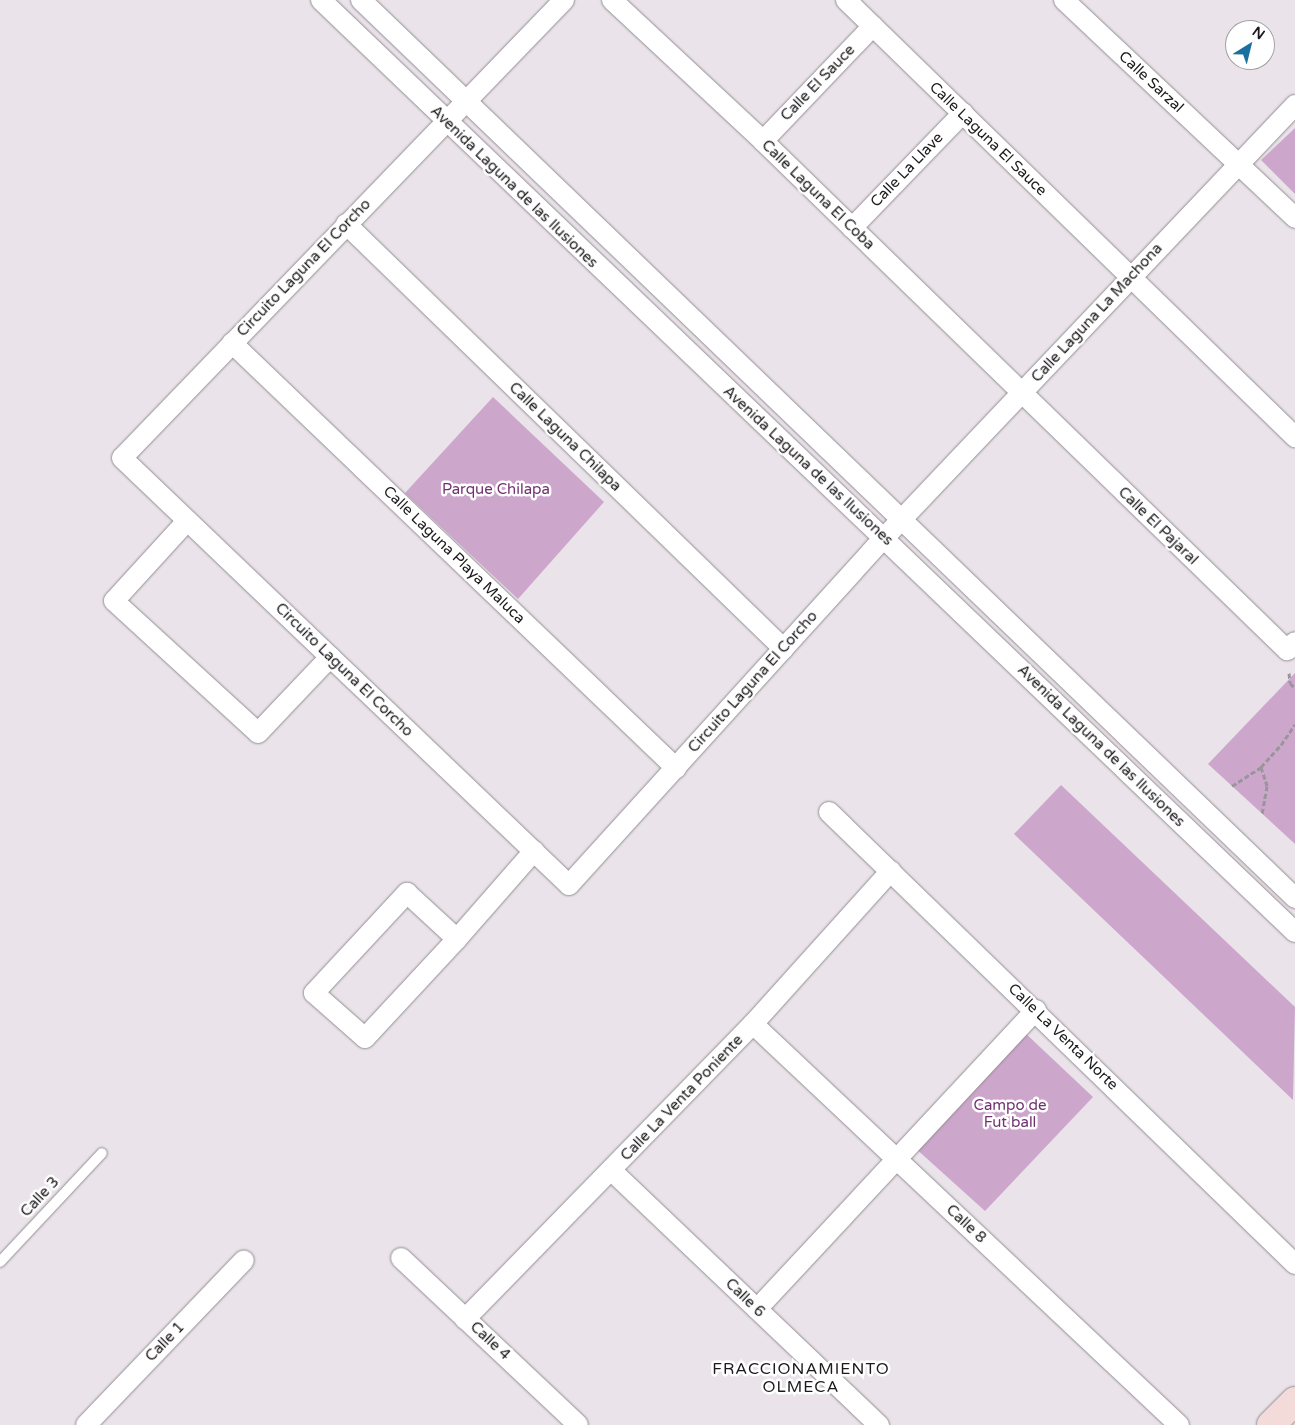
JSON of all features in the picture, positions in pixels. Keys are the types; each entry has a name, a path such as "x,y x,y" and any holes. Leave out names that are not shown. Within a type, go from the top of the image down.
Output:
{"street":[{"name":"Avenida Laguna de las Ilusiones","path":"361,0 900,521 1295,898"},
{"name":"Circuito Laguna El Corcho","path":"564,0 465,100 446,122 122,458 569,885 900,521"},
{"name":"Calle Laguna El Coba","path":"612,0 763,141 1021,393"},
{"name":"Calle Laguna El Sauce","path":"846,0 1131,278"},
{"name":"Calle Sarzal","path":"1064,0 1295,218"},
{"name":"Avenida Laguna de las Ilusiones","path":"330,3 446,122 1295,932"},
{"name":"Calle El Sauce","path":"763,141 873,26"},
{"name":"Calle Laguna La Machona","path":"900,521 1295,105"},
{"name":"Calle La Llave","path":"852,228 963,113"},
{"name":"Calle Laguna Chilapa","path":"346,224 784,649"},
{"path":"1131,278 1295,438"},
{"path":"671,336 689,317"},
{"name":"Calle Laguna Playa Maluca","path":"232,343 676,768"},
{"name":"Calle El Pajaral","path":"1021,393 1287,650 1295,642"},
{"path":"187,521 114,601 258,733 330,657"},
{"name":"Calle La Venta Norte","path":"829,812 1036,1010 1295,1264"},
{"path":"1211,852 1228,834"},
{"path":"457,939 407,893 314,994 365,1038 457,939 534,851"},
{"name":"Calle La Venta Poniente","path":"466,1319 753,1024 891,871"},
{"path":"757,1309 1036,1010"},
{"name":"Calle 8","path":"753,1024 1179,1425"},
{"name":"Calle 6","path":"612,1171 879,1425"},
{"name":"Calle 4","path":"401,1258 578,1425"},
{"name":"Calle 1","path":"86,1425 244,1260"},
{"path":"1271,1425 1295,1401"}],"lane":[{"name":"Calle 3","path":"0,1262 102,1153"}],"path":[{"path":"1232,786 1261,767 1295,724"},
{"path":"1261,767 1267,786 1262,814"}],"green space":[{"path":"1295,128 1295,194 1261,160"},
{"name":"Parque Chilapa","path":"493,397 604,502 518,599 405,493"},
{"path":"1295,673 1295,844 1208,764"},
{"path":"1061,785 1295,1007 1293,1100 1014,834"},
{"name":"Campo de Fut ball","path":"1022,1030 1093,1097 985,1211 914,1147"}],"district":[{"name":"FRACCIONAMIENTO OLMECA","path":"801,1378"}]}
